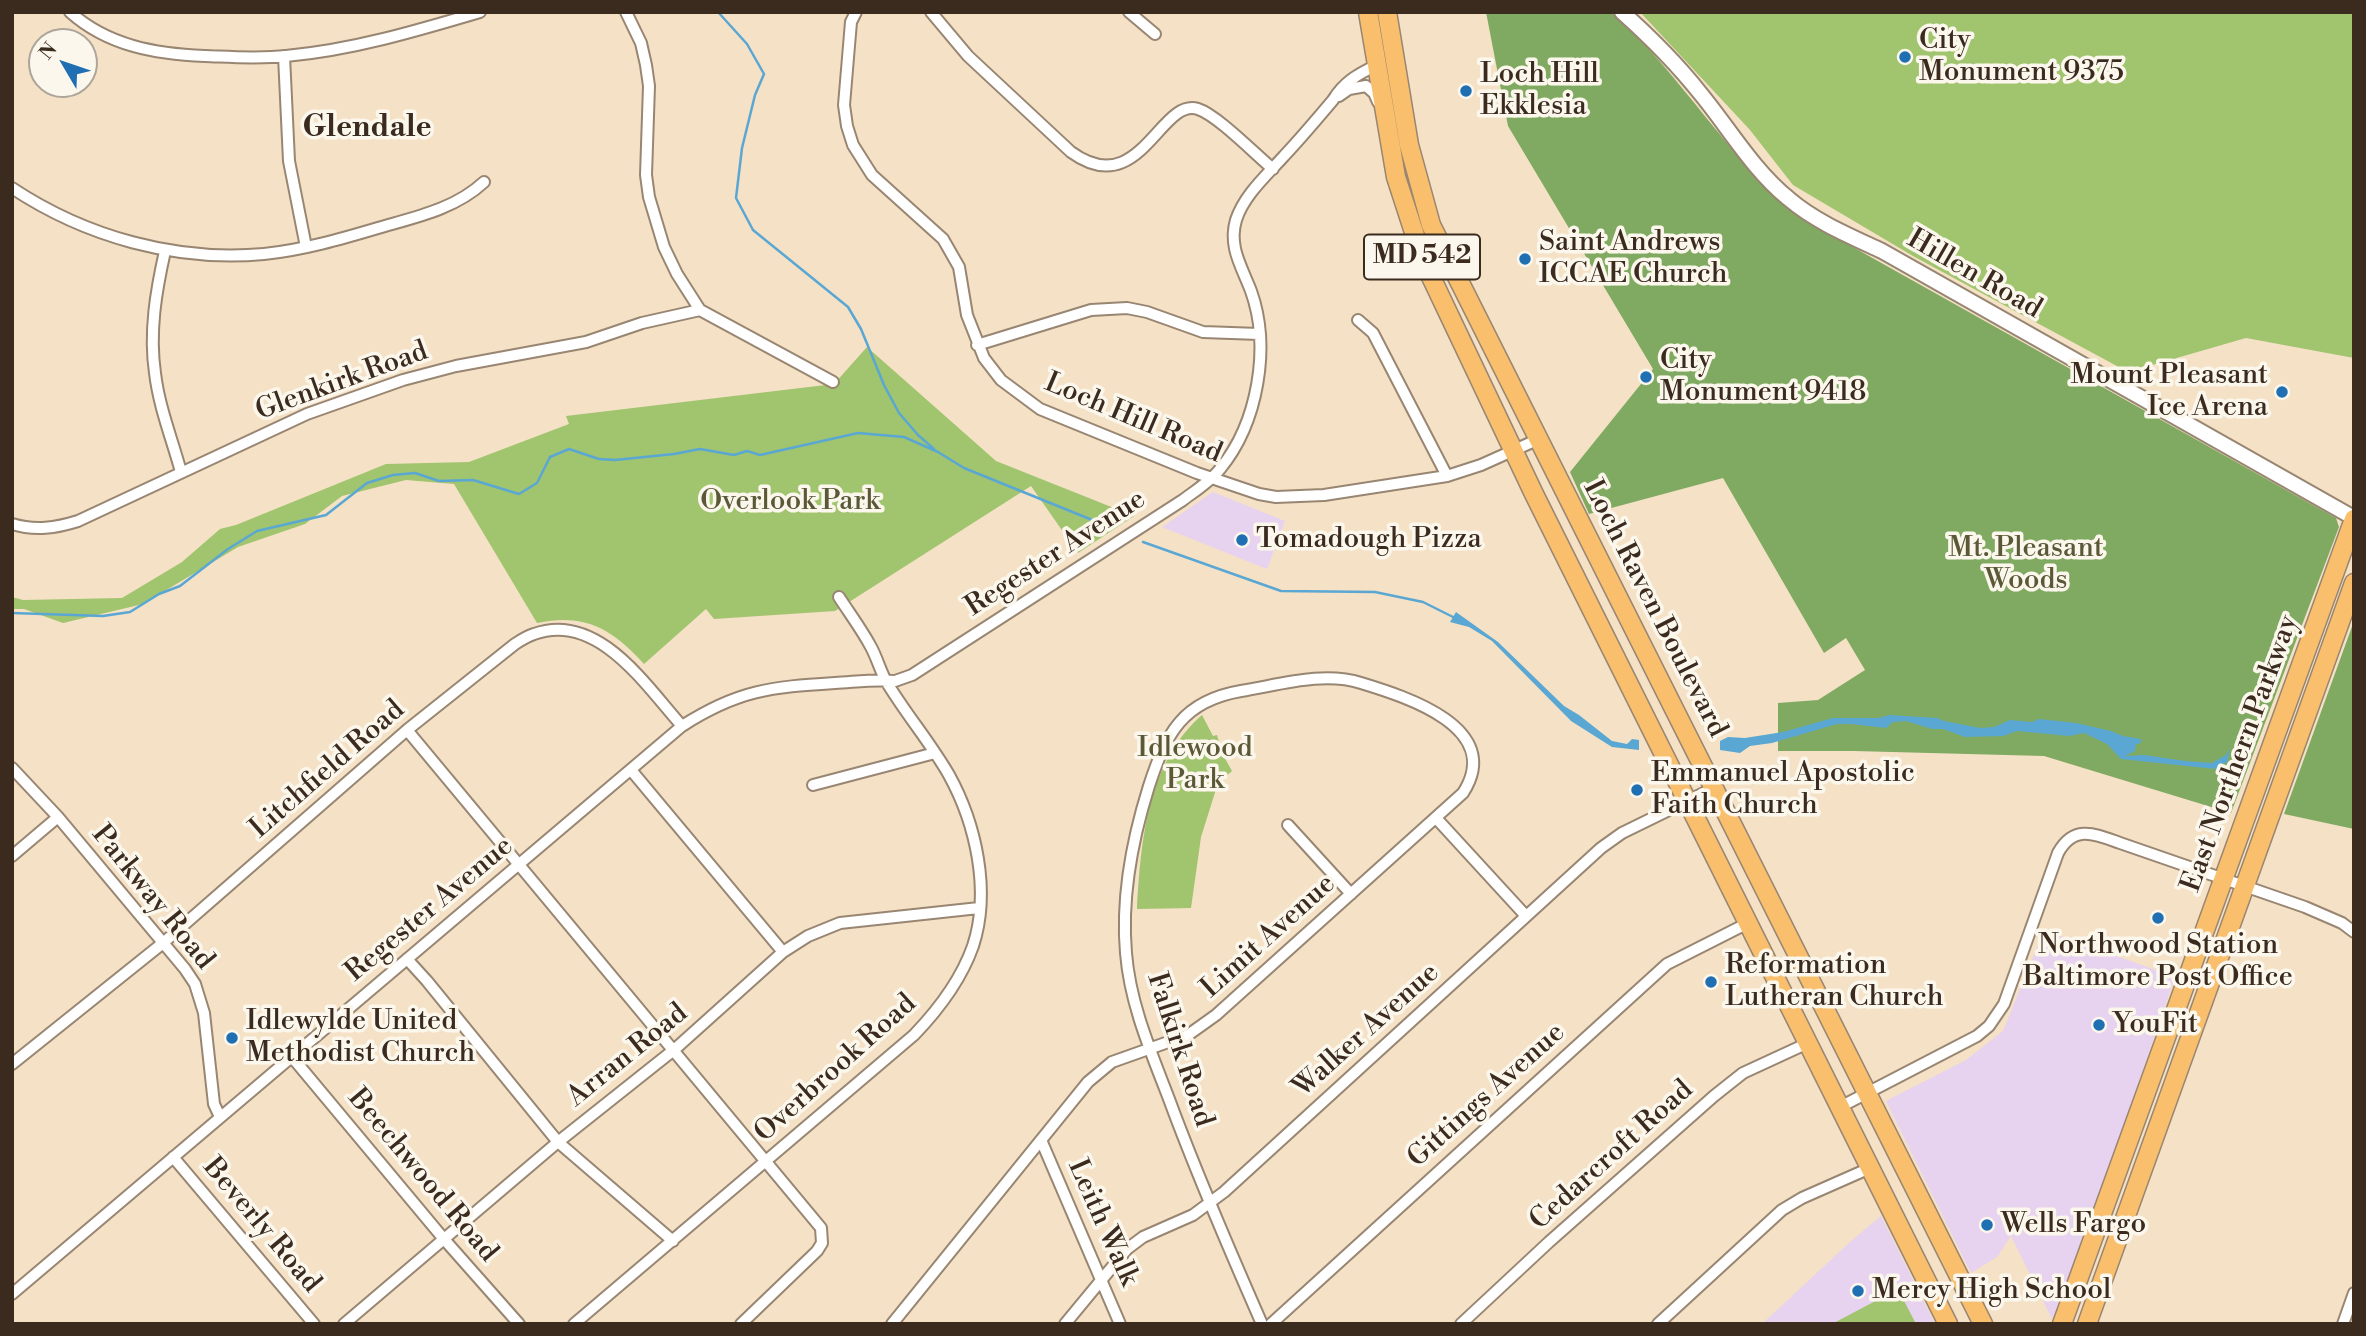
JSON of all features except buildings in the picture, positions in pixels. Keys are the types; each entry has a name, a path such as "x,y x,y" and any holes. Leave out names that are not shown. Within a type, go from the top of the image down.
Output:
{"main road":[{"name":"Loch Raven Boulevard","path":"1368,12 1385,62 1401,160 1416,174 1436,236 1983,1324"},
{"name":"Loch Raven Boulevard","path":"1387,12 1385,116 1396,177 1423,260 1534,494 1948,1324"},
{"path":"1385,62 1396,27 1394,12"},
{"path":"1484,390 1494,374 1506,374"},
{"name":"East Northern Parkway","path":"2062,1324 2354,518"},
{"name":"East Northern Parkway","path":"2087,1324 2354,583"}],"street":[{"path":"70,12 96,32 136,48 236,58 284,56 345,48 480,12"},
{"path":"626,12 641,43 646,65 649,86 646,175 649,197 664,247 700,310 832,382"},
{"name":"Loch Hill Road","path":"856,12 849,35 844,105 846,126 853,145 872,174 937,232 950,249 959,267 967,315 977,345 990,368 1001,380 1040,409 1210,478 1267,497 1324,495 1447,476 1539,439"},
{"path":"931,12 968,56 1072,152 1086,160 1108,164 1126,160 1146,147 1178,112 1192,108 1214,119 1273,169"},
{"path":"1129,12 1155,34"},
{"name":"Hillen Road","path":"1622,12 1675,64 1755,164 1796,205 2354,518"},
{"path":"284,56 289,161 306,247"},
{"name":"Regester Avenue","path":"12,1294 682,726 706,710 752,692 781,687 895,681 904,678 1183,500 1218,472 1229,458 1255,396 1259,334 1257,313 1234,248 1233,235 1240,209 1333,100 1345,82 1385,62"},
{"name":"Regester Avenue","path":"1333,100 1349,89 1366,86 1374,93 1385,116"},
{"path":"12,188 42,206 108,236 165,251 233,255 264,254 306,247 439,210 457,202 484,182"},
{"path":"165,251 156,298 152,349 163,410 181,472"},
{"path":"977,345 1091,310 1115,308 1147,312 1203,332 1259,334"},
{"name":"Glenkirk Road","path":"12,524 29,528 60,527 78,521 307,414 403,380 456,366 586,342 642,323 700,310"},
{"path":"1357,320 1373,333 1447,476"},
{"name":"Overbrook Road","path":"574,1324 895,1052 934,1014 952,988 969,955 977,929 979,908 978,866 969,822 950,776 886,680 873,649 839,597"},
{"name":"Litchfield Road","path":"12,1064 163,943 407,730 515,644 534,634 575,632 604,643 629,666 682,726"},
{"name":"Falkirk Road","path":"1262,1324 1209,1204 1150,1049 1133,996 1126,953 1128,877 1140,817 1160,752 1175,726 1189,711 1212,698 1326,678 1347,678 1391,692 1457,728 1468,740"},
{"path":"407,730 818,1223 822,1243 810,1259 741,1324"},
{"name":"Limit Avenue","path":"892,1324 1088,1082 1112,1062 1188,1035 1216,1015 1463,793 1469,783 1474,762 1468,740"},
{"path":"813,785 935,752"},
{"name":"Parkway Road","path":"12,768 58,817 185,969 201,999 214,1104 220,1117"},
{"path":"631,769 783,952"},
{"name":"Walker Avenue","path":"1065,1324 1121,1255 1143,1237 1170,1227 1224,1192 1610,841 1714,788"},
{"path":"12,856 58,817"},
{"path":"1436,818 1526,916"},
{"path":"1288,825 1351,894"},
{"path":"1840,1107 1944,1054 1989,1026 2004,1004 2058,853 2063,844 2074,835 2081,833 2109,839 2329,917 2354,932"},
{"name":"Arran Road","path":"344,1324 558,1142 675,1049 783,952 826,927 840,923 979,908"},
{"name":"Gittings Avenue","path":"1271,1324 1667,964 1748,923"},
{"path":"407,960 558,1142 673,1241"},
{"name":"Cedarcroft Road","path":"1461,1324 1714,1096 1743,1073 1808,1043"},
{"name":"Beechwood Road","path":"292,1057 443,1238 519,1324"},
{"name":"Leith Walk","path":"1041,1140 1120,1324"},
{"name":"Beverly Road","path":"173,1157 314,1324"},
{"path":"1658,1324 1782,1210 1802,1198 1870,1168"},
{"path":"2343,1324 2353,1296"}],"shaded area":[{"path":"1213,492 1285,521 1267,569 1162,527"},
{"path":"2044,930 2175,977 2093,1214 2052,1319 2011,1236 1997,1257 1971,1273 1886,1101 1966,1060 2003,1031"},
{"name":"Mercy High School","path":"1881,1216 1935,1324 1762,1324 1850,1242"}],"green space":[{"name":"Mt. Pleasant Woods","path":"1486,12 1612,12 1661,63 1752,171 1803,219 2336,518 2339,527 2231,813 2044,756 1778,751 1778,703 1818,700 1865,670 1846,638 1824,653 1723,478 1589,514 1570,472 1653,369 1508,126"},
{"path":"1640,12 2354,12 2354,358 2246,338 2128,372 1913,256 1793,185 1750,130"},
{"name":"Overlook Park","path":"867,347 996,461 1134,516 1078,553 1031,486 835,611 714,619 706,609 644,664 621,641 584,622 554,620 537,623 454,484 406,480 342,496 305,524 238,547 143,604 63,623 24,609 12,609 12,597 23,600 122,598 182,562 220,529 236,525 386,464 469,462 569,424 566,416 834,384"},
{"path":"2354,621 2354,829 2284,814"},
{"name":"Idlewood Park","path":"1202,715 1213,736 1217,735 1222,753 1232,771 1218,783 1201,837 1191,908 1137,909 1145,830 1158,780 1169,756 1184,734"},
{"path":"1898,1289 1916,1324 1832,1324"}],"water":[{"path":"1456,612 1498,642 1564,706 1612,741 1627,744 1632,739 1639,740 1639,750 1612,747 1571,721 1492,641 1469,627 1450,622"},
{"path":"1889,715 1937,718 1980,728 1994,727 2010,720 2032,722 2039,719 2076,723 2141,739 2141,743 2136,744 2135,751 2125,756 2144,755 2212,763 2226,755 2230,748 2227,763 2220,764 2217,769 2121,759 2107,744 2084,733 2069,736 2017,731 2003,736 1965,737 1906,721 1893,722 1886,728 1837,724 1772,743 1750,746 1740,753 1720,750 1720,741 1728,737 1745,738 1783,732 1833,718 1879,718"}],"waterway":[{"path":"718,12 747,44 764,74 755,95 742,148 736,198 753,230 848,307 861,329 884,385 899,413 934,449"},
{"path":"12,613 103,616 130,612 159,594 180,586 228,549 257,531 326,515 367,483 393,475 415,473 439,481 473,480 519,494 537,483 550,457 569,449 599,459 615,460 700,449 734,455 747,451 760,455 858,433 904,437 938,452 964,468 1112,528"},
{"path":"1143,542 1281,591 1375,592 1423,602 1455,618"}],"place":[{"name":"City Monument 9375","path":"1905,57"},
{"name":"Loch Hill Ekklesia","path":"1466,91"},
{"name":"Saint Andrews ICCAE Church","path":"1525,259"},
{"name":"City Monument 9418","path":"1646,377"},
{"name":"Mount Pleasant Ice Arena","path":"2282,392"},
{"name":"Tomadough Pizza","path":"1242,540"},
{"name":"Emmanuel Apostolic Faith Church","path":"1637,790"},
{"name":"Northwood Station Baltimore Post Office","path":"2158,918"},
{"name":"Reformation Lutheran Church","path":"1711,982"},
{"name":"YouFit","path":"2099,1025"},
{"name":"Idlewylde United Methodist Church","path":"232,1038"},
{"name":"Wells Fargo","path":"1987,1225"},
{"name":"Mercy High School","path":"1858,1291"}],"district":[{"name":"Glendale","path":"367,129"}]}
